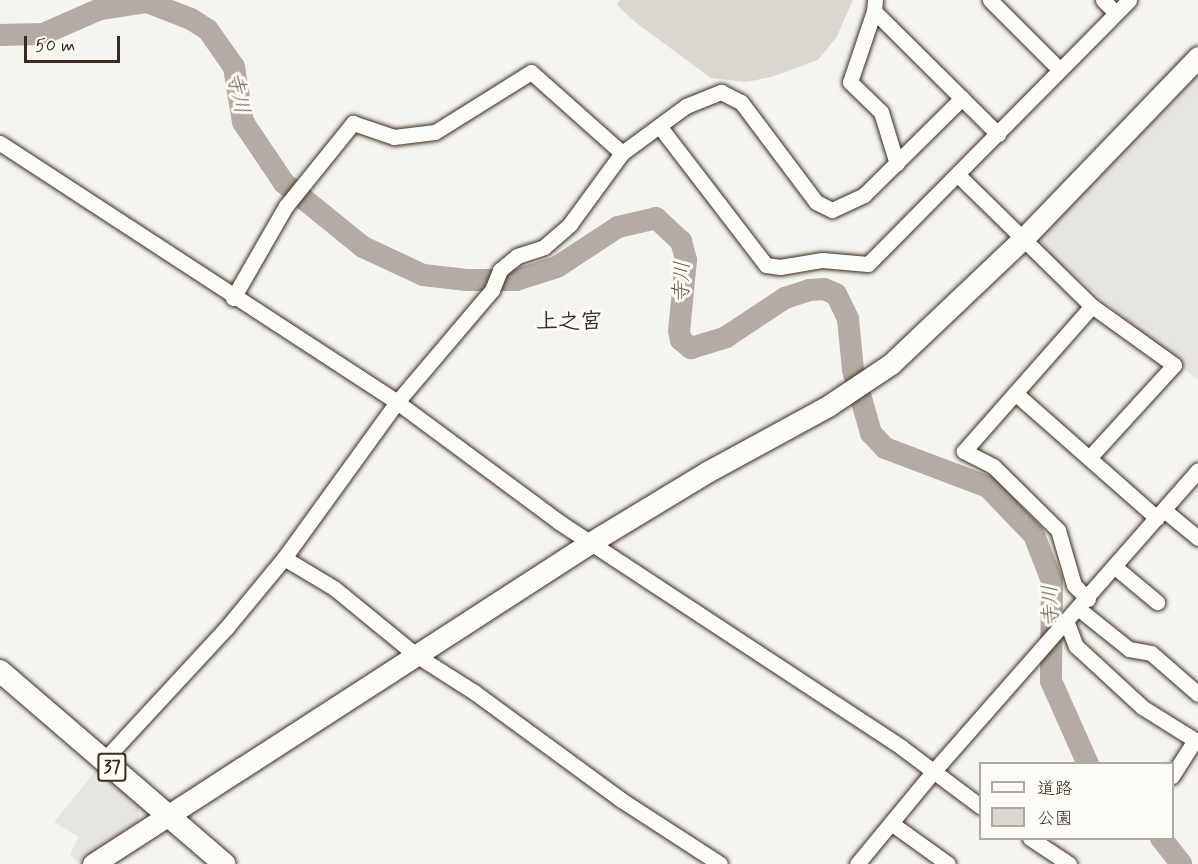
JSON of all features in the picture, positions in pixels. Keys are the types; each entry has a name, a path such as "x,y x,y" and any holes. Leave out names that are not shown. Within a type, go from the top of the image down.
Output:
{"main road":[{"name":"37","path":"0,671 104,760 164,816 224,864"}],"street":[{"path":"990,0 1060,70"},
{"path":"1103,0 1116,13"},
{"path":"660,128 766,265 780,267 822,260 868,264 1129,0"},
{"path":"897,164 881,112 850,81 875,5 998,134"},
{"path":"93,864 593,541 707,472 828,406 891,364 1025,237 1198,57"},
{"path":"233,298 286,206 353,123 394,137 435,132 531,72 622,153"},
{"path":"104,760 227,627 284,558 397,402 492,290 500,270 517,255 544,247 570,224 622,153 660,128 686,106 721,92 741,102 816,202 832,210 864,195 962,98"},
{"path":"0,142 233,298 397,402 559,522 593,541 720,630 901,747 932,773 979,805"},
{"path":"958,175 1025,237 1092,306 1174,365 1089,458"},
{"path":"1092,306 964,451 993,466 1058,530 1074,585 1084,604 1129,649 1151,653 1198,694"},
{"path":"1015,393 1089,458 1161,514 1198,538"},
{"path":"857,864 932,773 1084,604 1198,470"},
{"path":"284,558 334,588 416,655 483,698 620,799 720,864"},
{"path":"1115,567 1158,602"},
{"path":"1067,623 1076,646 1142,707 1195,740 1174,774"},
{"path":"891,823 948,864"},
{"path":"1033,840 1069,864"}],"shaded area":[{"path":"1198,75 1198,380 1047,252 1040,238"},
{"path":"97,769 139,803 139,821 78,863 70,854 79,837 54,822"}],"green space":[{"path":"620,0 853,0 836,38 818,60 771,77 746,82 711,78 635,22 617,5"}],"waterway":[{"name":"寺川","path":"0,35 43,34 100,9 147,2 191,19 208,30 234,67 243,122 284,183 363,247 423,275 467,280 516,280 557,267 618,227 656,218 681,241 686,260 679,331 681,340 691,348 726,337 785,298 809,290 824,289 836,294 848,319 853,370 871,433 885,448 988,487 1034,535 1052,581 1051,681 1087,762"},
{"name":"寺川","path":"1163,840 1181,864"}],"district":[{"name":"上之宮","path":"569,323"}]}
